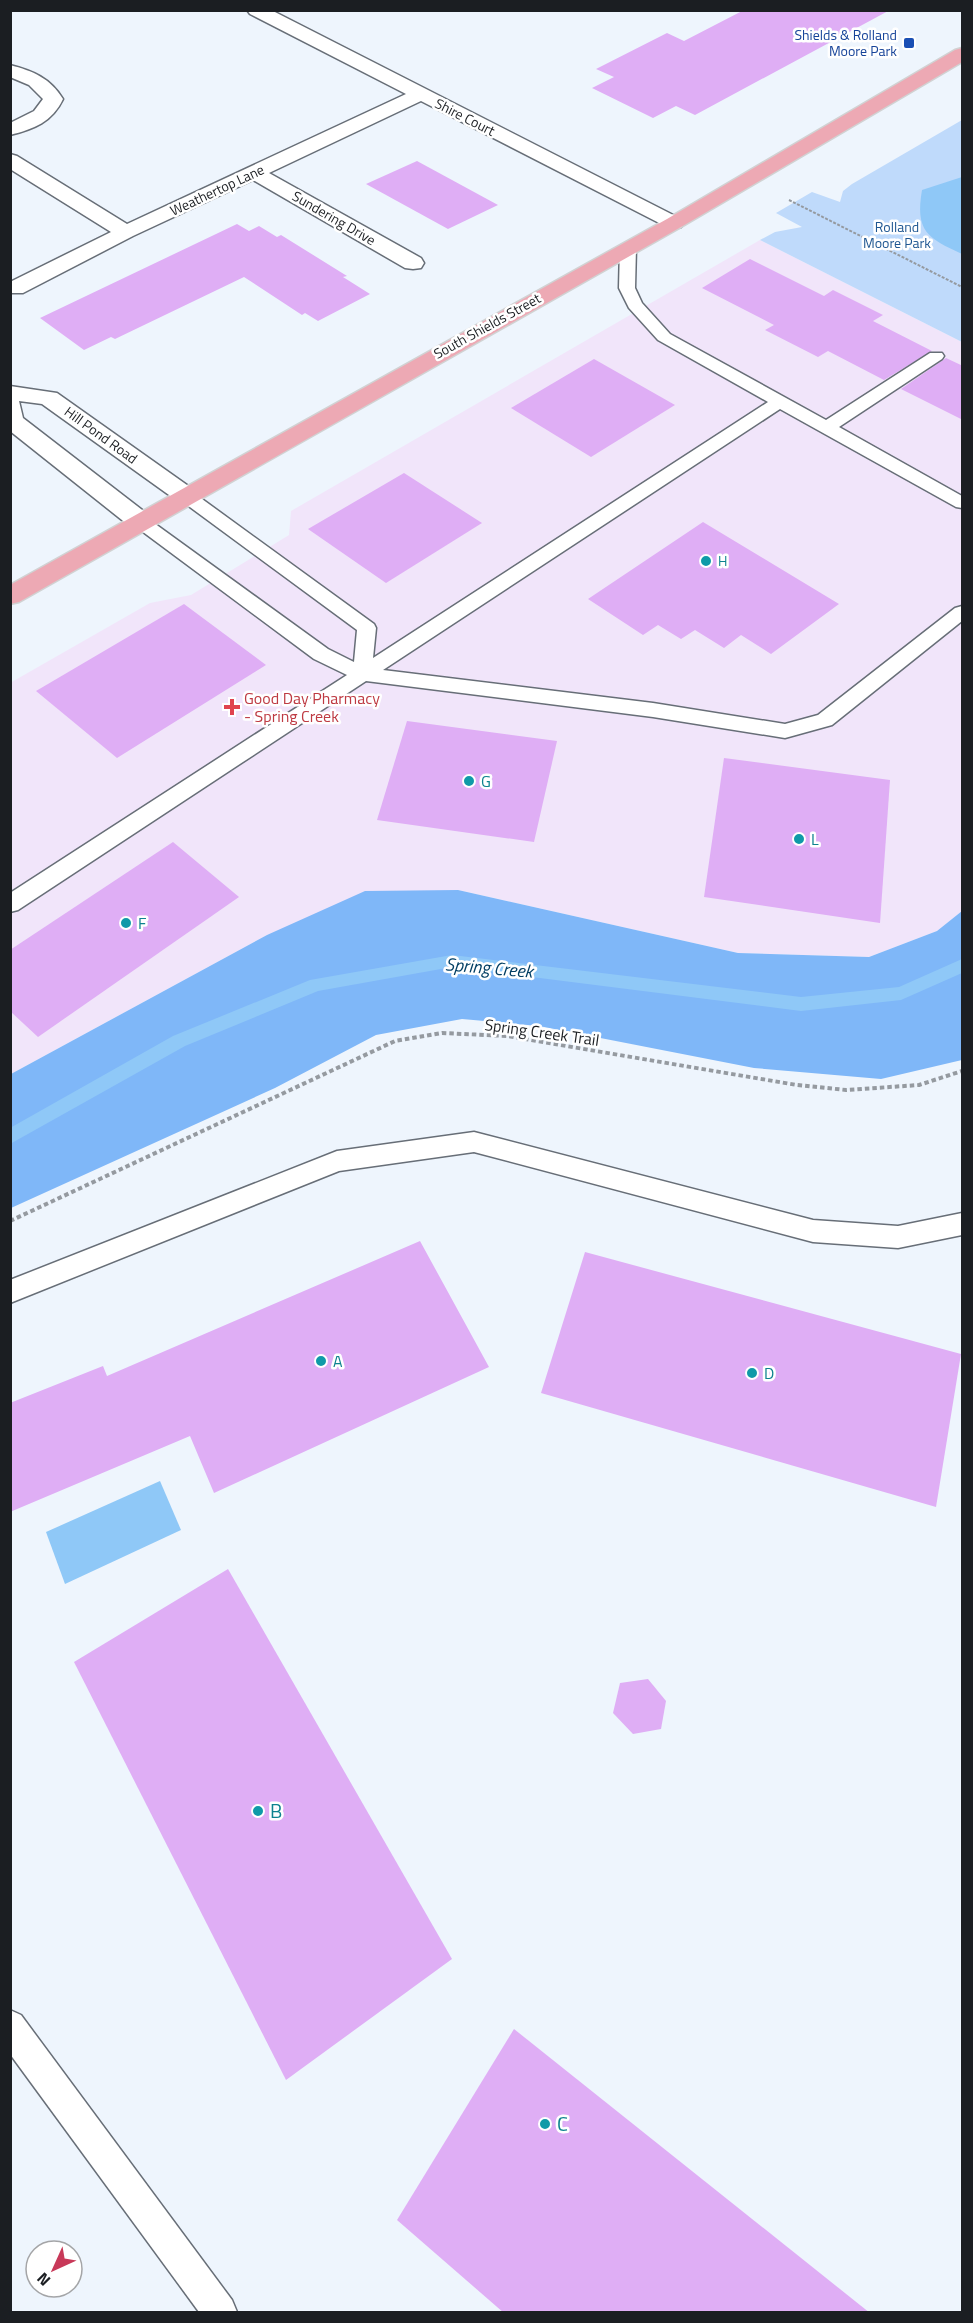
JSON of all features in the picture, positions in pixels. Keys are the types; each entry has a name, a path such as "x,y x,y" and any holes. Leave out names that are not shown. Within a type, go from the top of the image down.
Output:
{"main road":[{"name":"South Shields Street","path":"10,596 185,495 674,223 963,54"}],"street":[{"name":"Shire Court","path":"256,10 674,223"},
{"path":"10,71 26,75 48,89 53,99 49,110 36,119 10,129"},
{"name":"Weathertop Lane","path":"15,288 126,232 421,94"},
{"path":"10,160 126,232"},
{"name":"Sundering Drive","path":"255,173 413,263"},
{"name":"Hill Pond Road","path":"10,393 49,398 185,495"},
{"path":"10,405 12,421 141,522"}],"lane":[{"path":"628,247 627,288 635,305 664,337 778,403 963,503"},
{"path":"826,428 936,356"},
{"path":"10,904 778,403"},
{"path":"185,495 367,628 362,674"},
{"path":"141,522 321,654 362,674 653,710 785,731 825,720 963,612"},
{"path":"10,1293 337,1161 474,1142 813,1232 898,1238 963,1224"},
{"path":"10,2026 220,2313"}],"path":[{"path":"748,179 963,286"},
{"name":"Spring Creek Trail","path":"10,1221 395,1041 442,1033 507,1036 846,1090 919,1085 963,1071"}],"shaded area":[{"path":"962,177 962,254 932,238 926,231 920,215 920,204 922,190"},
{"path":"760,240 962,342 962,911 937,931 869,957 738,953 458,890 267,935 11,1074 10,683 150,603 191,595 289,535 291,511"},
{"path":"458,890 738,953 869,957 937,931 962,911 962,1060 881,1079 754,1068 539,1026 462,1019 376,1035 275,1088 11,1208 11,1074 267,935 365,891"},
{"path":"160,1481 181,1530 65,1584 46,1532"}],"green space":[{"name":"Rolland Moore Park","path":"962,120 962,342 760,240 775,232 802,227 776,213 812,192 840,202 843,191 852,184"}],"building":[{"path":"744,10 890,10 695,115 676,106 653,118 592,88 614,77 596,69 667,33 684,41"},
{"path":"417,161 498,205 448,229 366,184"},
{"path":"237,224 249,231 259,226 277,237 281,235 347,276 343,277 370,294 318,321 305,313 302,315 244,277 115,339 111,337 84,350 40,318"},
{"path":"750,259 824,296 833,290 883,315 873,321 932,351 884,380 828,351 818,357 765,330 774,325 702,288"},
{"path":"946,358 963,366 963,420 901,389"},
{"path":"594,359 675,405 591,457 511,408"},
{"path":"404,473 482,523 386,583 308,529"},
{"name":"H","path":"703,522 839,604 771,654 741,635 724,648 695,630 681,639 658,625 643,635 588,599"},
{"path":"184,604 266,665 117,758 36,691"},
{"name":"G","path":"407,721 557,741 534,842 377,820"},
{"name":"L","path":"724,758 890,780 880,923 704,897"},
{"name":"F","path":"173,842 239,897 38,1037 10,1011 10,950"},
{"name":"A","path":"420,1241 489,1367 214,1493 190,1436 10,1512 10,1403 103,1366 107,1376"},
{"name":"D","path":"585,1252 961,1354 936,1507 541,1393"},
{"name":"B","path":"228,1569 452,1959 286,2080 74,1662"},
{"path":"648,1679 666,1701 661,1729 633,1734 613,1713 620,1683"},
{"name":"C","path":"514,2029 870,2313 504,2313 397,2220"}],"waterway":[{"name":"Spring Creek","path":"10,1137 179,1041 316,985 452,961 801,1004 901,993 962,966"}],"place":[{"name":"Shields & Rolland Moore Park","path":"909,43"},
{"name":"H","path":"706,561"},
{"name":"Good Day Pharmacy - Spring Creek","path":"232,707"},
{"name":"G","path":"469,781"},
{"name":"L","path":"799,839"},
{"name":"F","path":"126,923"},
{"name":"A","path":"321,1361"},
{"name":"D","path":"752,1373"},
{"name":"B","path":"258,1811"},
{"name":"C","path":"545,2124"}]}
